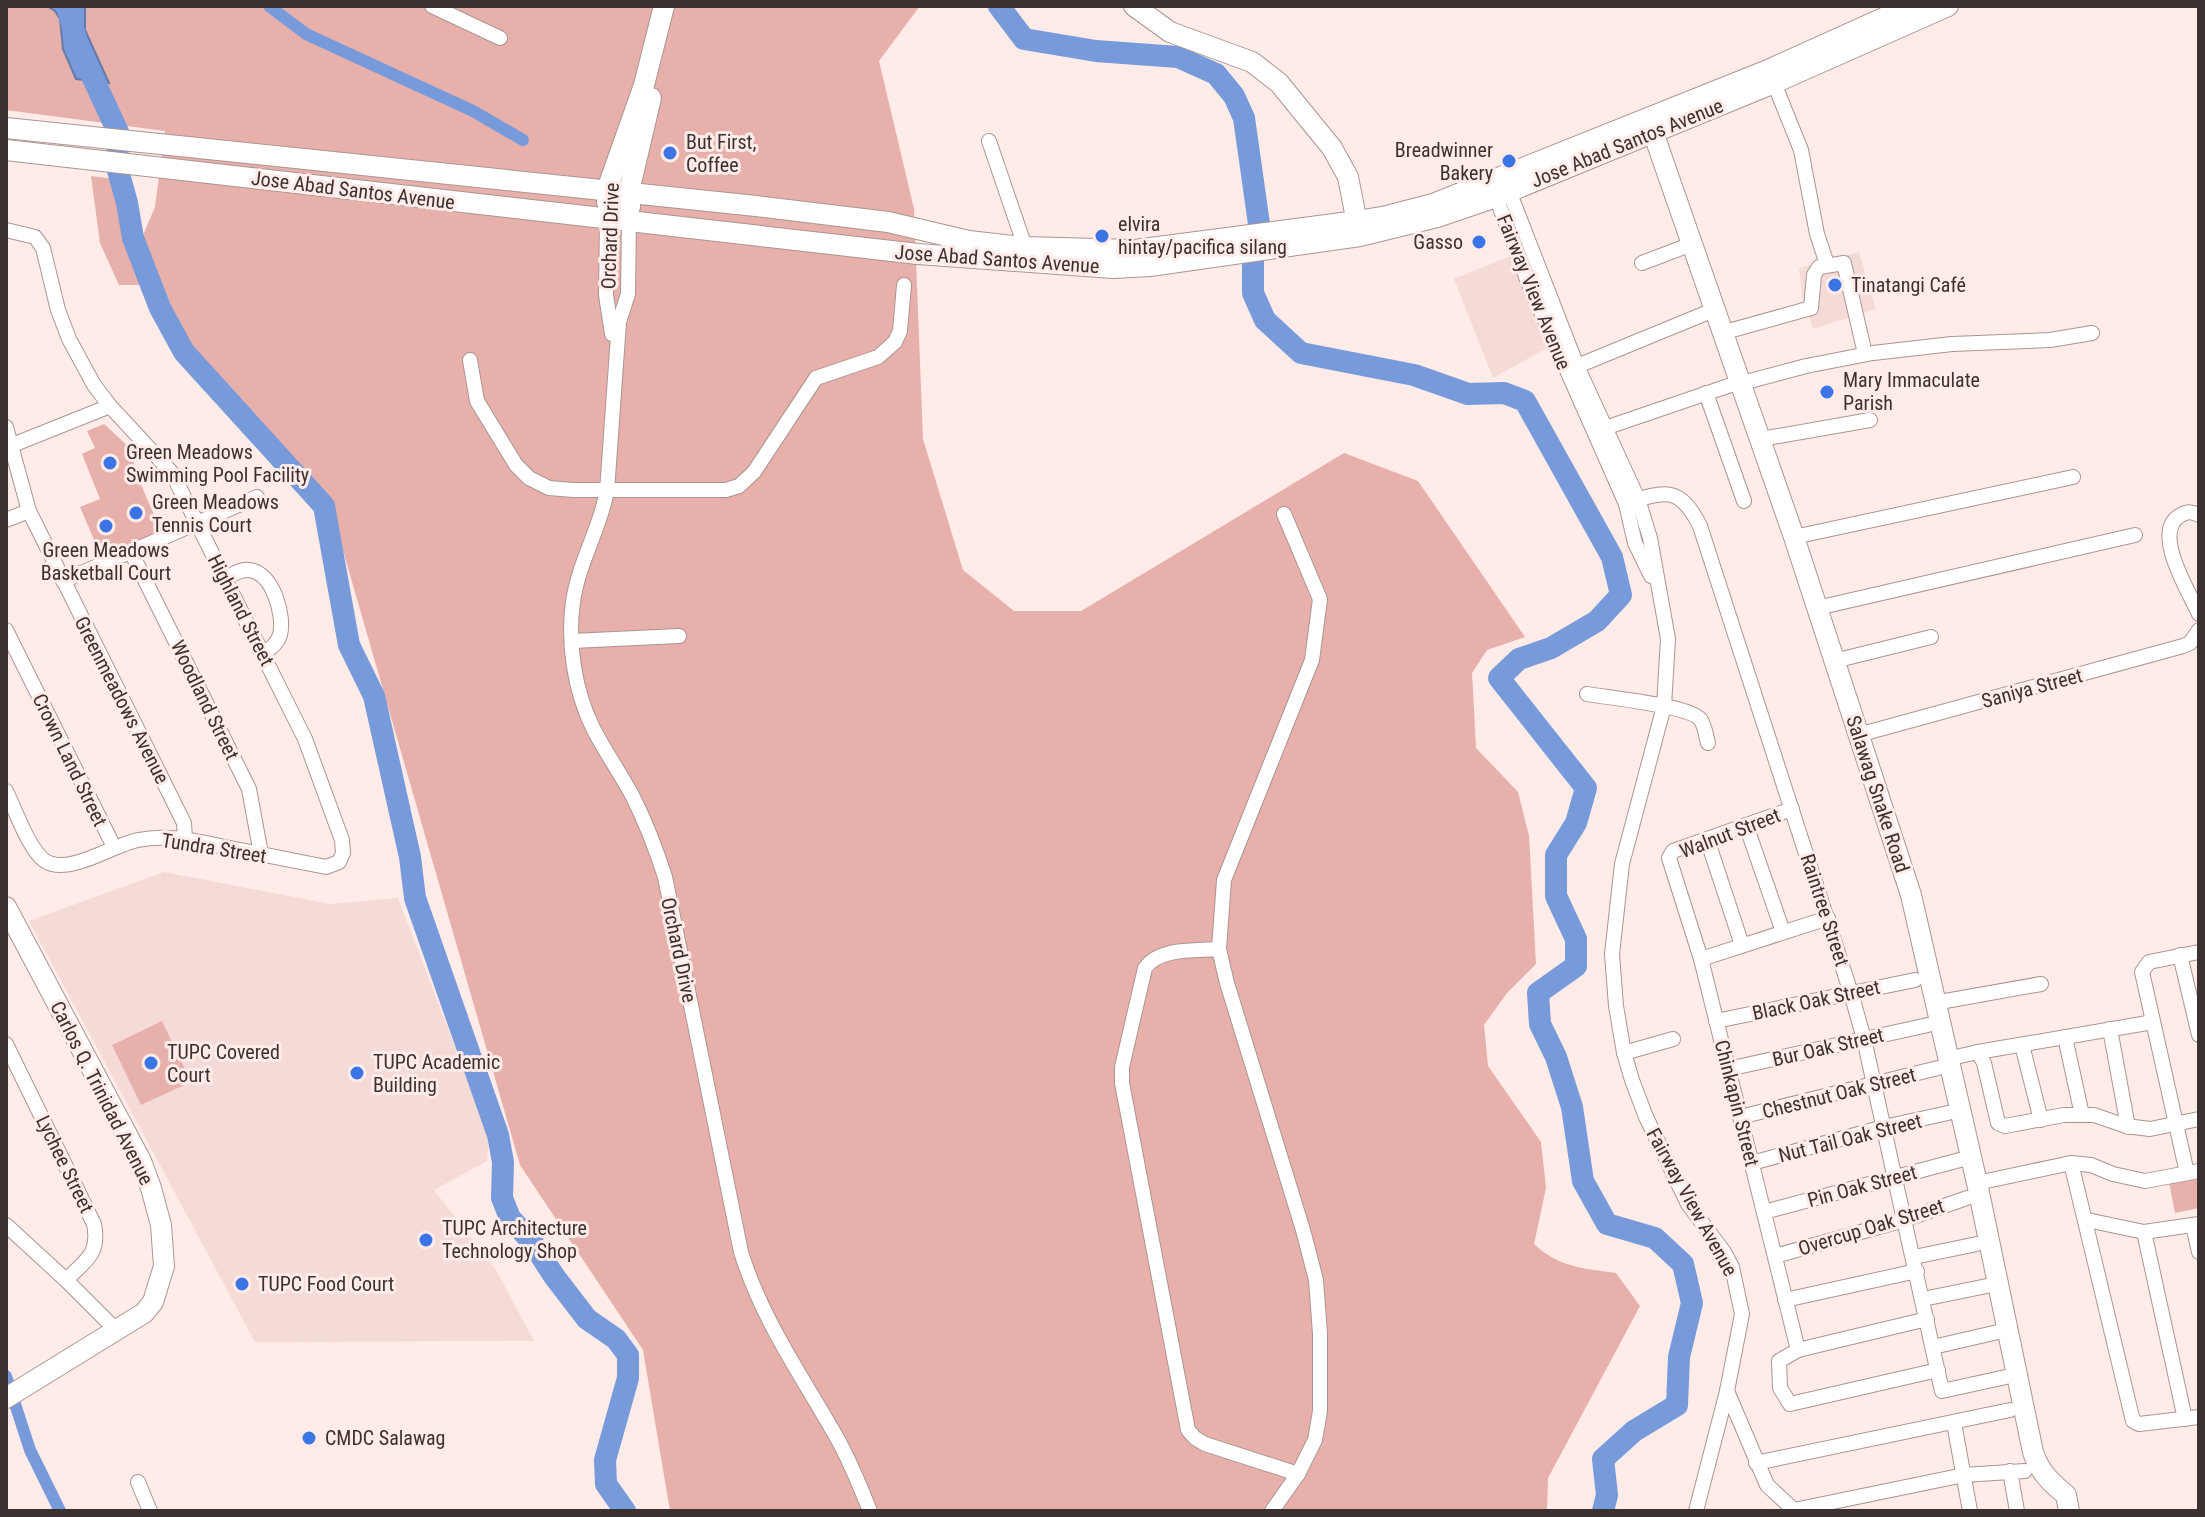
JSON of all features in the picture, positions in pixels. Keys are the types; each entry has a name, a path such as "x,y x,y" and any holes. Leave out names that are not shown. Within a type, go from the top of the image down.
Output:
{"main road":[{"name":"Orchard Drive","path":"607,217 608,191 667,6"},
{"name":"Orchard Drive","path":"629,219 630,194 667,6"},
{"path":"1134,6 1170,32 1252,62 1279,83 1332,148 1348,177 1359,228"},
{"name":"Jose Abad Santos Avenue","path":"6,128 888,222 1022,255 1113,268 1359,228 1412,210 1501,189 1771,76 1910,10 1948,6"},
{"name":"Salawag Snake Road","path":"1652,125 1725,332 1736,384 1761,439 1794,537 1911,895 1934,1003 1942,1063 2033,1452 2037,1465 2066,1495 2069,1511"},
{"name":"Jose Abad Santos Avenue","path":"6,150 918,254 1022,255"},
{"name":"Carlos Q. Trinidad Avenue","path":"6,907 141,1161 158,1213 164,1266 153,1302 144,1313 6,1398"},
{"name":"Salawag Snake Road","path":"2053,1484 2057,1511"}],"street":[{"path":"432,6 500,38"},
{"path":"1771,76 1801,150 1817,234 1827,264"},
{"path":"989,141 1022,255"},
{"name":"Fairway View Avenue","path":"1501,189 1534,280 1632,501"},
{"name":"Orchard Drive","path":"607,217 606,295 614,378"},
{"name":"Orchard Drive","path":"629,219 628,294 619,322 607,491 604,510 577,581 572,605 572,641 579,685 592,727 632,795 652,837 665,877 741,1252 752,1286 765,1316 838,1439 870,1511"},
{"name":"Highland Street","path":"6,230 35,237 43,248 58,310 69,339 94,385 172,473 305,739 342,840 343,853 339,862"},
{"path":"1642,263 1692,244"},
{"path":"1725,332 1811,308 1814,275 1819,267 1844,263 1865,354"},
{"path":"470,360 477,401 516,465 529,478 549,488 706,491 739,486 754,472 816,378 878,357 895,342 900,331 904,285"},
{"path":"1572,369 1716,309"},
{"path":"1605,428 1736,384 1865,354 1952,344 2050,340 2092,333"},
{"name":"Fairway View Avenue","path":"1572,369 1605,428 1632,501 1635,543 1660,595 1668,639 1664,706 1622,864 1613,931 1616,1006 1624,1053 1646,1117 1688,1204 1732,1267 1742,1314 1727,1391 1696,1511"},
{"path":"1706,393 1744,501"},
{"path":"10,446 110,406"},
{"path":"1761,439 1870,420"},
{"name":"Greenmeadows Avenue","path":"6,427 29,511 184,823 185,839"},
{"path":"1794,537 2073,477"},
{"name":"Raintree Street","path":"1632,501 1663,492 1677,496 1690,506 1700,526 1828,918 1864,1039 1942,1391 2006,1377"},
{"path":"63,581 257,497"},
{"path":"6,520 29,511"},
{"path":"2199,515 2193,512 2182,514 2173,520 2169,531 2173,560 2199,614"},
{"path":"1272,1511 1298,1474 1315,1440 1320,1411 1316,1280 1219,949 1224,880 1312,660 1320,599 1284,514"},
{"path":"1817,608 2135,535"},
{"name":"Woodland Street","path":"131,552 249,789 261,854"},
{"path":"225,578 247,570 254,571 262,576 275,596 282,623 273,647 263,653"},
{"name":"Crown Land Street","path":"6,630 114,847"},
{"name":"Saniya Street","path":"1858,735 2183,646 2190,643 2199,630"},
{"path":"572,641 679,636"},
{"path":"1834,661 1931,637"},
{"path":"1587,694 1664,706 1693,714 1702,721 1708,743"},
{"name":"Tundra Street","path":"6,791 34,849 45,861 56,865 71,866 114,847 159,837 185,839 326,867 339,862"},
{"name":"Walnut Street","path":"1669,858 1673,851 1792,809"},
{"path":"1746,825 1783,932"},
{"path":"1707,839 1742,945"},
{"name":"Chinkapin Street","path":"1669,858 1701,959 1798,1350"},
{"path":"1701,959 1828,918"},
{"path":"1219,949 1170,953 1151,960 1145,968 1122,1067 1122,1083 1188,1430 1205,1444 1298,1474"},
{"path":"2144,1232 2192,1418 2139,1424 2133,1421 2071,1163 2091,1165 2145,1181 2193,1172 2176,1124 2142,972 2149,962 2199,952"},
{"path":"2180,955 2199,1035"},
{"name":"Black Oak Street","path":"1716,1021 1915,980"},
{"path":"1934,1003 2041,984"},
{"name":"Chestnut Oak Street","path":"1740,1117 1874,1085 1978,1052 2153,1022"},
{"name":"Bur Oak Street","path":"1728,1069 1928,1025"},
{"path":"2110,1029 2128,1127"},
{"path":"2065,1037 2082,1115"},
{"path":"1624,1053 1673,1039"},
{"name":"Lychee Street","path":"6,1044 94,1224 97,1240 94,1252 66,1280"},
{"path":"2022,1045 2041,1120"},
{"path":"1978,1052 1984,1063 1998,1123 2005,1126 2094,1115 2128,1127 2150,1129 2199,1119"},
{"name":"Nut Tail Oak Street","path":"1752,1163 1948,1113"},
{"name":"Pin Oak Street","path":"1764,1212 1960,1160"},
{"name":"Overcup Oak Street","path":"1775,1256 1904,1220 1972,1191 2071,1163"},
{"path":"2087,1220 2144,1232 2196,1224 2199,1252"},
{"path":"6,1225 116,1330"},
{"path":"1785,1300 1977,1244"},
{"path":"1923,1299 1987,1286"},
{"path":"1927,1319 1798,1350 1779,1361 1780,1388 1790,1404 1938,1370"},
{"path":"1933,1347 1998,1332"},
{"path":"1727,1391 1767,1485 1794,1510 1964,1475 2018,1471 2017,1511"},
{"path":"1756,1463 2010,1410"},
{"path":"1954,1423 1970,1511"},
{"path":"138,1482 150,1511"}],"shaded area":[{"path":"6,6 920,6 879,61 914,209 923,439 963,570 1014,611 1081,611 1344,453 1418,481 1525,637 1487,650 1472,673 1476,748 1518,792 1529,836 1536,964 1507,993 1484,1025 1488,1066 1541,1142 1546,1188 1534,1244 1562,1262 1616,1273 1640,1306 1548,1478 1547,1511 670,1511 643,1350 520,1165 329,502 190,343 161,288 143,235 155,207 165,131 6,110"},
{"path":"91,176 115,179 144,285 119,285 100,243"},
{"name":"Tinatangi Café","path":"1859,252 1876,309 1813,329 1809,316 1742,325 1803,302 1799,268"},
{"path":"1511,256 1547,348 1493,378 1454,279"},
{"path":"104,424 131,449 136,473 161,531 101,556 80,507 100,499 82,454 95,448 87,431"},
{"path":"164,872 330,904 398,898 489,1136 487,1161 434,1190 496,1270 534,1341 255,1342 29,921"},
{"name":"TUPC Covered Court","path":"162,1021 191,1082 141,1105 112,1045"},
{"path":"2199,1176 2199,1208 2175,1213 2169,1182"}],"water":[{"path":"47,6 85,6 85,30 109,83 76,79 63,49 60,19"}],"waterway":[{"path":"67,6 78,46 118,132 117,167 133,238 160,308 184,352 324,506 349,645 374,696 410,857 415,898 498,1135 503,1162 502,1198 510,1218 532,1242 587,1319 616,1339 628,1355 628,1378 605,1460 606,1484 625,1511"},
{"path":"269,6 306,34 473,111 523,140"},
{"path":"999,6 1024,39 1096,51 1178,57 1216,74 1234,96 1244,118 1259,224 1253,260 1253,293 1265,320 1301,353 1414,375 1468,394 1504,393 1525,401 1612,557 1621,595 1597,621 1551,648 1519,659 1499,678 1586,788 1576,823 1556,855 1556,896 1576,939 1576,966 1538,993 1540,1024 1556,1057 1572,1107 1583,1181 1607,1224 1655,1238 1683,1264 1692,1303 1679,1357 1677,1405 1634,1431 1603,1459 1607,1495 1603,1511"},
{"path":"6,1376 30,1450 60,1511"}],"place":[{"name":"But First, Coffee","path":"670,153"},
{"name":"Breadwinner Bakery","path":"1509,161"},
{"name":"elvira hintay/pacifica silang","path":"1102,236"},
{"name":"Gasso","path":"1479,242"},
{"name":"Tinatangi Café","path":"1835,285"},
{"name":"Mary Immaculate Parish","path":"1827,392"},
{"name":"Green Meadows Swimming Pool Facility","path":"110,463"},
{"name":"Green Meadows Tennis Court","path":"136,513"},
{"name":"Green Meadows Basketball Court","path":"106,526"},
{"name":"TUPC Covered Court","path":"151,1063"},
{"name":"TUPC Academic Building","path":"357,1073"},
{"name":"TUPC Architecture Technology Shop","path":"426,1240"},
{"name":"TUPC Food Court","path":"242,1284"},
{"name":"CMDC Salawag","path":"309,1438"}]}
